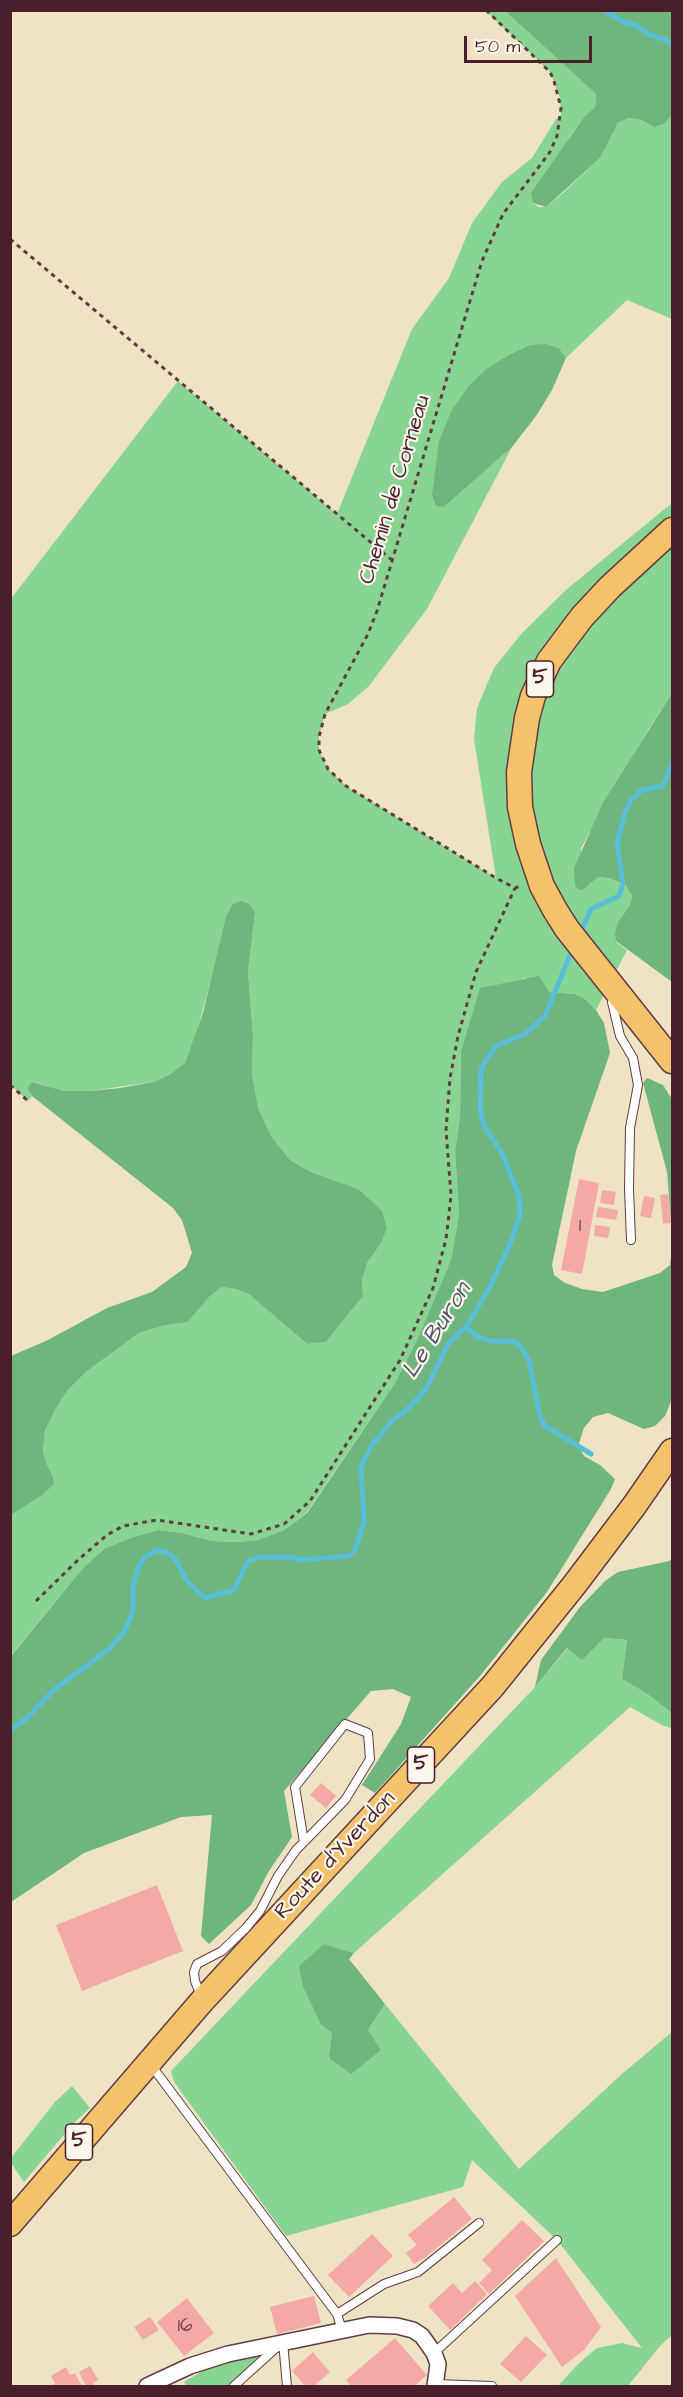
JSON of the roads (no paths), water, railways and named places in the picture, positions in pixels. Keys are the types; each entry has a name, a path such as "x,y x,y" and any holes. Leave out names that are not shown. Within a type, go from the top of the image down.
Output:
{"main road":[{"name":"5","path":"672,530 610,587 582,617 549,661 533,696 522,743 519,772 520,807 528,844 538,874 567,929 672,1062"},
{"name":"Route d'Yverdon","path":"10,2224 149,2061 493,1686 582,1575 672,1451"}],"street":[{"path":"147,2386 190,2366 215,2358 369,2325 397,2326 413,2330 422,2336 434,2353 438,2364 436,2385"}],"lane":[{"path":"617,991 612,1002 621,1035 633,1058 638,1085 630,1128 628,1189 631,1240"},
{"path":"203,2001 195,1981 194,1972 197,1964 222,1951 246,1928 260,1911 278,1876 304,1842 345,1800 370,1759 368,1733 345,1724 295,1787 304,1842"},
{"path":"149,2061 337,2314 342,2331"},
{"path":"337,2314 384,2284 418,2272 479,2223"},
{"path":"434,2353 557,2240"},
{"path":"234,2386 283,2342"},
{"path":"283,2342 287,2386"},
{"path":"436,2385 492,2386"}],"waterway":[{"path":"603,10 650,35 667,40 672,46"},
{"name":"Le Buron","path":"580,934 591,909 619,896 623,884 617,843 631,800 642,790 663,786 672,763"},
{"name":"Le Buron","path":"10,1730 27,1718 55,1689 109,1649 124,1632 133,1611 133,1587 138,1568 145,1557 157,1550 168,1553 176,1560 186,1580 205,1598 234,1590 248,1561 260,1557 290,1557 302,1560 349,1556 355,1550 364,1522 361,1467 372,1445 391,1422 411,1406 426,1389 448,1344 466,1327 490,1287 510,1244 520,1215 519,1196 502,1153 484,1126 480,1108 481,1070 496,1046 525,1034 545,1016 573,948"},
{"path":"466,1327 478,1337 490,1341 511,1341 520,1345 529,1361 540,1416 544,1425 591,1454"}]}
